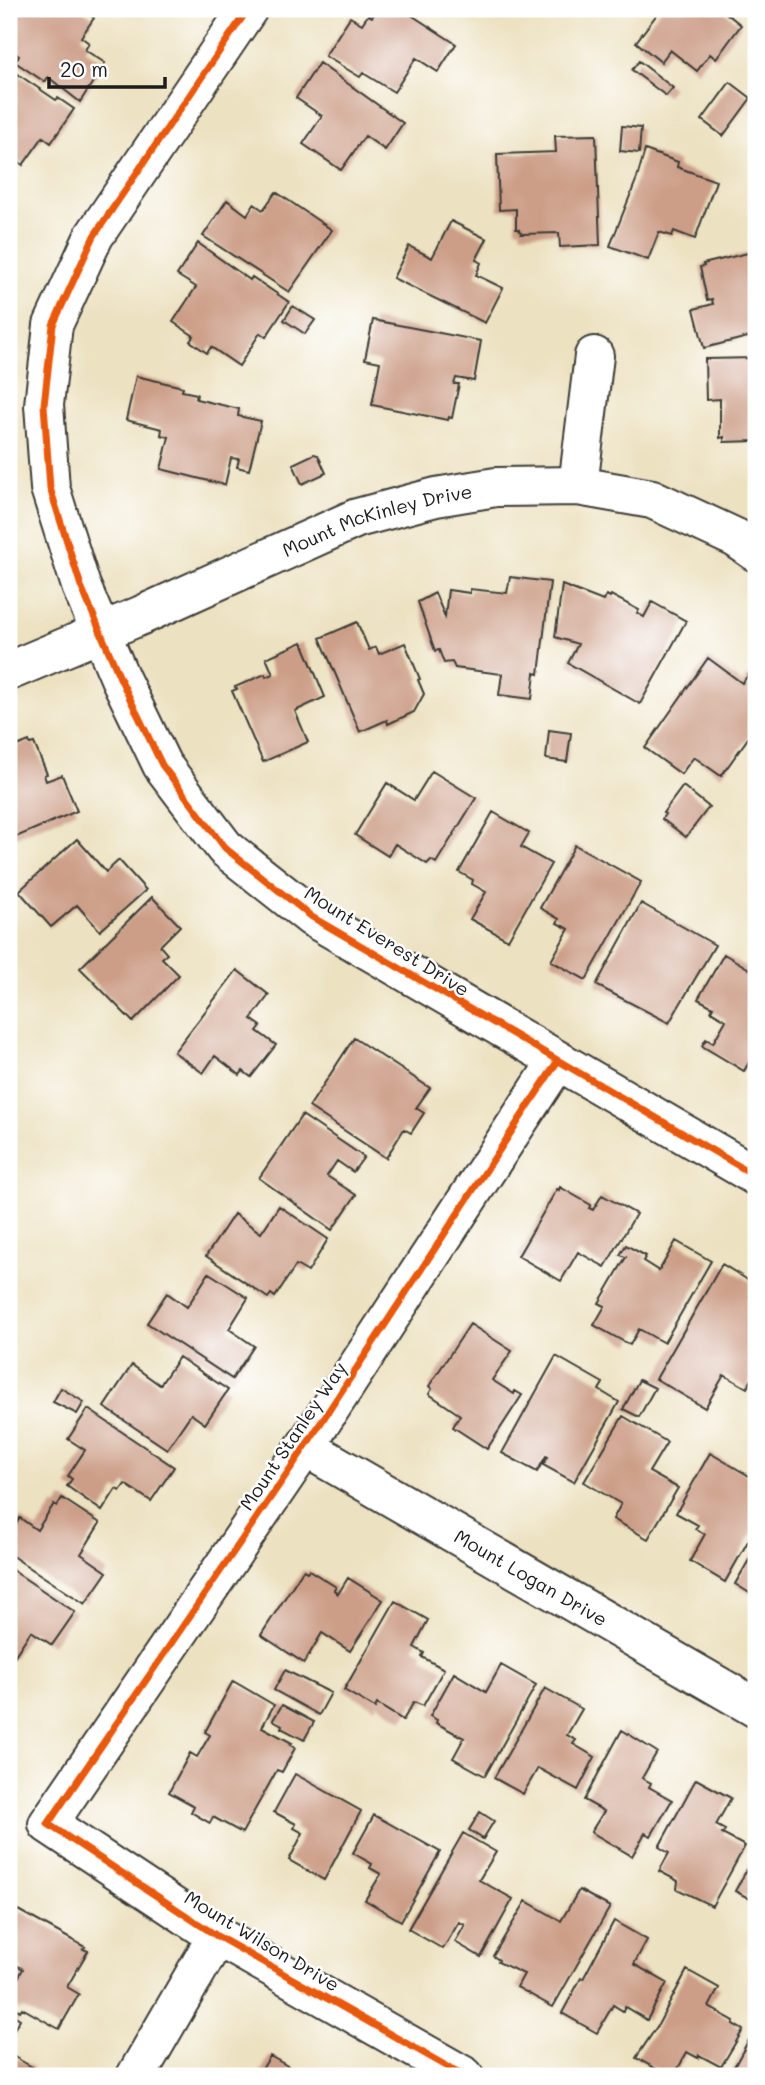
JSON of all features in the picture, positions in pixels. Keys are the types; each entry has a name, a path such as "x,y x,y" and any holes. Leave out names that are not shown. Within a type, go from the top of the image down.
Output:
{"street":[{"name":"Mount Everest Drive","path":"248,9 94,236 53,325 44,405 50,488 80,586 120,678 162,765 225,848 312,917 756,1177"},
{"path":"578,486 594,356"},
{"name":"Mount McKinley Drive","path":"9,671 357,519 436,497 496,487 578,486 652,499 736,538 756,552"},
{"name":"Mount Stanley Way","path":"48,1824 305,1447 557,1062"},
{"name":"Mount Logan Drive","path":"305,1447 756,1708"},
{"name":"Mount Wilson Drive","path":"48,1824 217,1936 464,2076"},
{"path":"136,2076 217,1936"}],"building":[{"path":"19,9 81,9 94,18 81,37 89,43 85,50 105,63 80,102 48,77 45,82 15,62 19,56 9,49 9,11 15,15"},
{"path":"377,9 402,9 456,44 438,72 416,58 394,92 363,73 360,77 325,56 350,17 362,24 368,15 372,17"},
{"path":"661,9 727,9 726,13 741,25 716,59 710,54 697,71 670,50 661,62 636,42"},
{"path":"639,61 673,88 666,96 632,70"},
{"path":"319,63 403,123 385,150 365,136 341,170 303,144 322,116 296,98"},
{"path":"16,73 74,109 51,143 43,137 23,165 9,155 9,84"},
{"path":"730,82 751,98 723,136 702,120"},
{"path":"622,126 641,128 639,153 620,151"},
{"path":"596,135 600,245 560,247 559,233 521,234 520,230 516,229 516,209 499,210 497,154 556,152 555,136"},
{"path":"645,150 678,162 677,167 716,181 695,239 674,231 672,236 659,232 648,260 610,246"},
{"path":"276,192 332,230 289,292 203,236 227,200 247,215 254,204 263,210"},
{"path":"451,221 487,239 476,260 481,263 476,275 503,288 485,323 393,278 409,246 432,258"},
{"path":"198,243 250,280 252,277 289,302 266,337 260,333 239,366 211,347 207,353 190,341 194,336 173,322 196,287 177,275"},
{"path":"756,251 756,335 704,348 694,309 713,304 712,299 707,300 700,267"},
{"path":"293,306 315,320 305,334 284,320"},
{"path":"373,320 481,341 474,381 456,378 454,384 459,384 452,418 449,417 448,420 372,405 380,362 365,359"},
{"path":"756,358 756,441 724,442 724,437 720,438 720,399 706,400 705,359"},
{"path":"136,376 183,387 182,391 197,394 196,399 239,409 238,416 261,421 249,470 237,467 239,459 231,458 225,485 161,469 169,437 161,435 162,429 126,420"},
{"path":"314,454 318,455 326,473 302,484 293,464"},
{"path":"510,577 550,582 539,674 535,673 532,699 499,695 502,674 455,668 452,662 444,663 439,650 435,651 418,602 435,593 445,617 448,590 470,593 470,589 507,593"},
{"path":"562,585 603,601 606,595 611,595 639,610 637,613 644,617 652,602 686,621 640,704 568,663 578,644 555,637"},
{"path":"357,622 369,650 376,647 379,654 405,643 424,694 414,712 388,724 387,720 360,732 320,638"},
{"path":"302,642 325,697 295,711 308,742 263,762 232,691 237,689 235,687 265,674 266,677 273,674 266,658"},
{"path":"708,658 742,683 753,669 756,671 756,727 721,776 694,757 681,774 645,748"},
{"path":"549,730 571,733 567,762 546,759"},
{"path":"29,741 30,744 34,743 47,774 44,775 46,781 62,775 77,811 9,840 9,749"},
{"path":"432,771 476,798 436,863 431,860 427,864 395,844 388,856 355,835 387,783 414,800"},
{"path":"683,786 709,807 686,837 662,819 665,814 663,813"},
{"path":"493,812 529,833 521,847 551,864 508,940 470,919 486,892 459,872"},
{"path":"77,839 106,872 119,860 146,890 100,931 77,905 51,927 19,891"},
{"path":"575,845 641,882 586,980 551,961 569,929 557,923 559,919 540,908"},
{"path":"152,897 180,926 160,946 167,954 162,958 179,975 133,1022 80,968"},
{"path":"641,903 715,945 669,1023 596,985"},
{"path":"724,954 756,973 756,1050 744,1071 702,1046 706,1039 713,1043 726,1020 711,1011 713,1007 698,999"},
{"path":"237,970 269,995 251,1019 261,1026 257,1031 276,1045 251,1077 243,1071 240,1075 215,1056 203,1073 174,1052"},
{"path":"354,1038 430,1088 416,1108 424,1113 411,1133 404,1129 386,1158 309,1107"},
{"path":"302,1115 364,1157 353,1172 337,1161 327,1176 356,1195 332,1230 259,1178"},
{"path":"560,1187 591,1205 589,1208 593,1210 602,1195 636,1214 605,1267 578,1252 561,1281 518,1256"},
{"path":"279,1206 328,1239 308,1272 296,1265 275,1297 271,1294 268,1298 206,1256 234,1214 261,1233"},
{"path":"676,1241 711,1261 664,1343 639,1329 630,1345 594,1325 605,1306 599,1303 626,1257 620,1255 626,1245 646,1256 643,1261 659,1271"},
{"path":"722,1264 756,1285 750,1296 756,1299 756,1372 747,1388 724,1375 705,1408 656,1379"},
{"path":"209,1273 248,1298 229,1329 254,1346 232,1379 147,1323 167,1293 187,1307"},
{"path":"470,1324 512,1351 492,1380 514,1394 515,1391 522,1395 487,1449 453,1427 460,1415 429,1394 432,1389 429,1386"},
{"path":"556,1356 603,1383 599,1390 619,1402 574,1482 543,1465 548,1457 546,1456 537,1472 502,1453"},
{"path":"179,1357 228,1390 205,1424 191,1414 167,1449 104,1407 132,1365 160,1385"},
{"path":"639,1380 655,1388 639,1417 623,1409"},
{"path":"61,1388 84,1402 77,1414 53,1402"},
{"path":"88,1409 174,1467 151,1501 125,1484 120,1491 116,1489 102,1511 67,1486 72,1479 68,1476 85,1450 68,1439"},
{"path":"623,1416 667,1442 649,1472 678,1488 648,1539 613,1519 621,1504 584,1482"},
{"path":"710,1453 756,1480 756,1527 725,1582 690,1561 705,1534 695,1529 698,1525 676,1513"},
{"path":"62,1498 100,1523 81,1554 107,1572 85,1604 9,1554 9,1535 20,1518 37,1530 54,1504 57,1506"},
{"path":"756,1548 756,1597 735,1584"},
{"path":"9,1568 75,1612 52,1645 31,1631 12,1660 9,1658"},
{"path":"303,1570 309,1570 336,1587 334,1590 338,1594 348,1578 383,1600 350,1651 322,1633 304,1663 261,1635"},
{"path":"395,1601 428,1620 414,1647 424,1653 422,1657 444,1669 423,1706 414,1702 403,1720 377,1704 375,1708 344,1690"},
{"path":"501,1665 536,1685 485,1776 453,1758 464,1738 436,1723 437,1720 430,1716 454,1673 486,1692"},
{"path":"285,1670 331,1693 319,1715 274,1690"},
{"path":"233,1681 274,1705 262,1727 292,1743 290,1745 295,1748 282,1772 277,1770 242,1833 213,1817 210,1823 191,1812 194,1806 169,1792 190,1753 197,1757 210,1735 205,1732"},
{"path":"545,1688 582,1709 567,1735 576,1740 573,1744 595,1757 578,1790 538,1768 523,1794 494,1778"},
{"path":"282,1705 314,1722 304,1740 281,1728 282,1725 273,1720"},
{"path":"622,1730 657,1752 642,1778 651,1783 649,1787 672,1800 651,1836 645,1833 632,1856 591,1832 604,1811 584,1800"},
{"path":"295,1774 361,1811 324,1880 289,1860 303,1833 294,1828 296,1824 274,1812"},
{"path":"696,1779 731,1798 716,1825 725,1830 722,1834 745,1846 712,1906 677,1889 678,1881 659,1871 669,1853 659,1847"},
{"path":"480,1812 494,1821 483,1839 469,1830"},
{"path":"374,1815 440,1852 401,1921 365,1900 381,1874 370,1868 372,1864 353,1853"},
{"path":"463,1833 496,1852 479,1880 513,1899 481,1957 455,1942 465,1925 459,1922 443,1949 408,1929"},
{"path":"756,1853 756,1902 735,1891"},
{"path":"579,1890 610,1907 553,2007 517,1987 524,1974 498,1962 493,1956 526,1901 561,1921"},
{"path":"18,1910 88,1951 67,1987 79,1994 59,2029 22,2008 20,2011 9,2005 9,1995 23,1969 9,1961 9,1926"},
{"path":"614,1921 647,1940 634,1964 667,1983 647,2020 625,2007 623,2011 613,2005 597,2033 562,2013"},
{"path":"687,1970 719,1988 709,2007 734,2021 733,2024 743,2030 721,2067 687,2052 674,2076 669,2076 636,2058 658,2025"},
{"path":"9,2012 20,2019 9,2038"},
{"path":"756,2027 756,2076 729,2076"},
{"path":"9,2054 34,2068 29,2076 9,2076"},
{"path":"270,2056 305,2076 258,2076"}],"cycle path":[{"path":"248,9 94,236 53,325 44,405 50,488 81,586 120,678 162,765 225,848 312,917 756,1176"},
{"path":"464,2076 217,1936 48,1824 305,1447 557,1062"}]}
